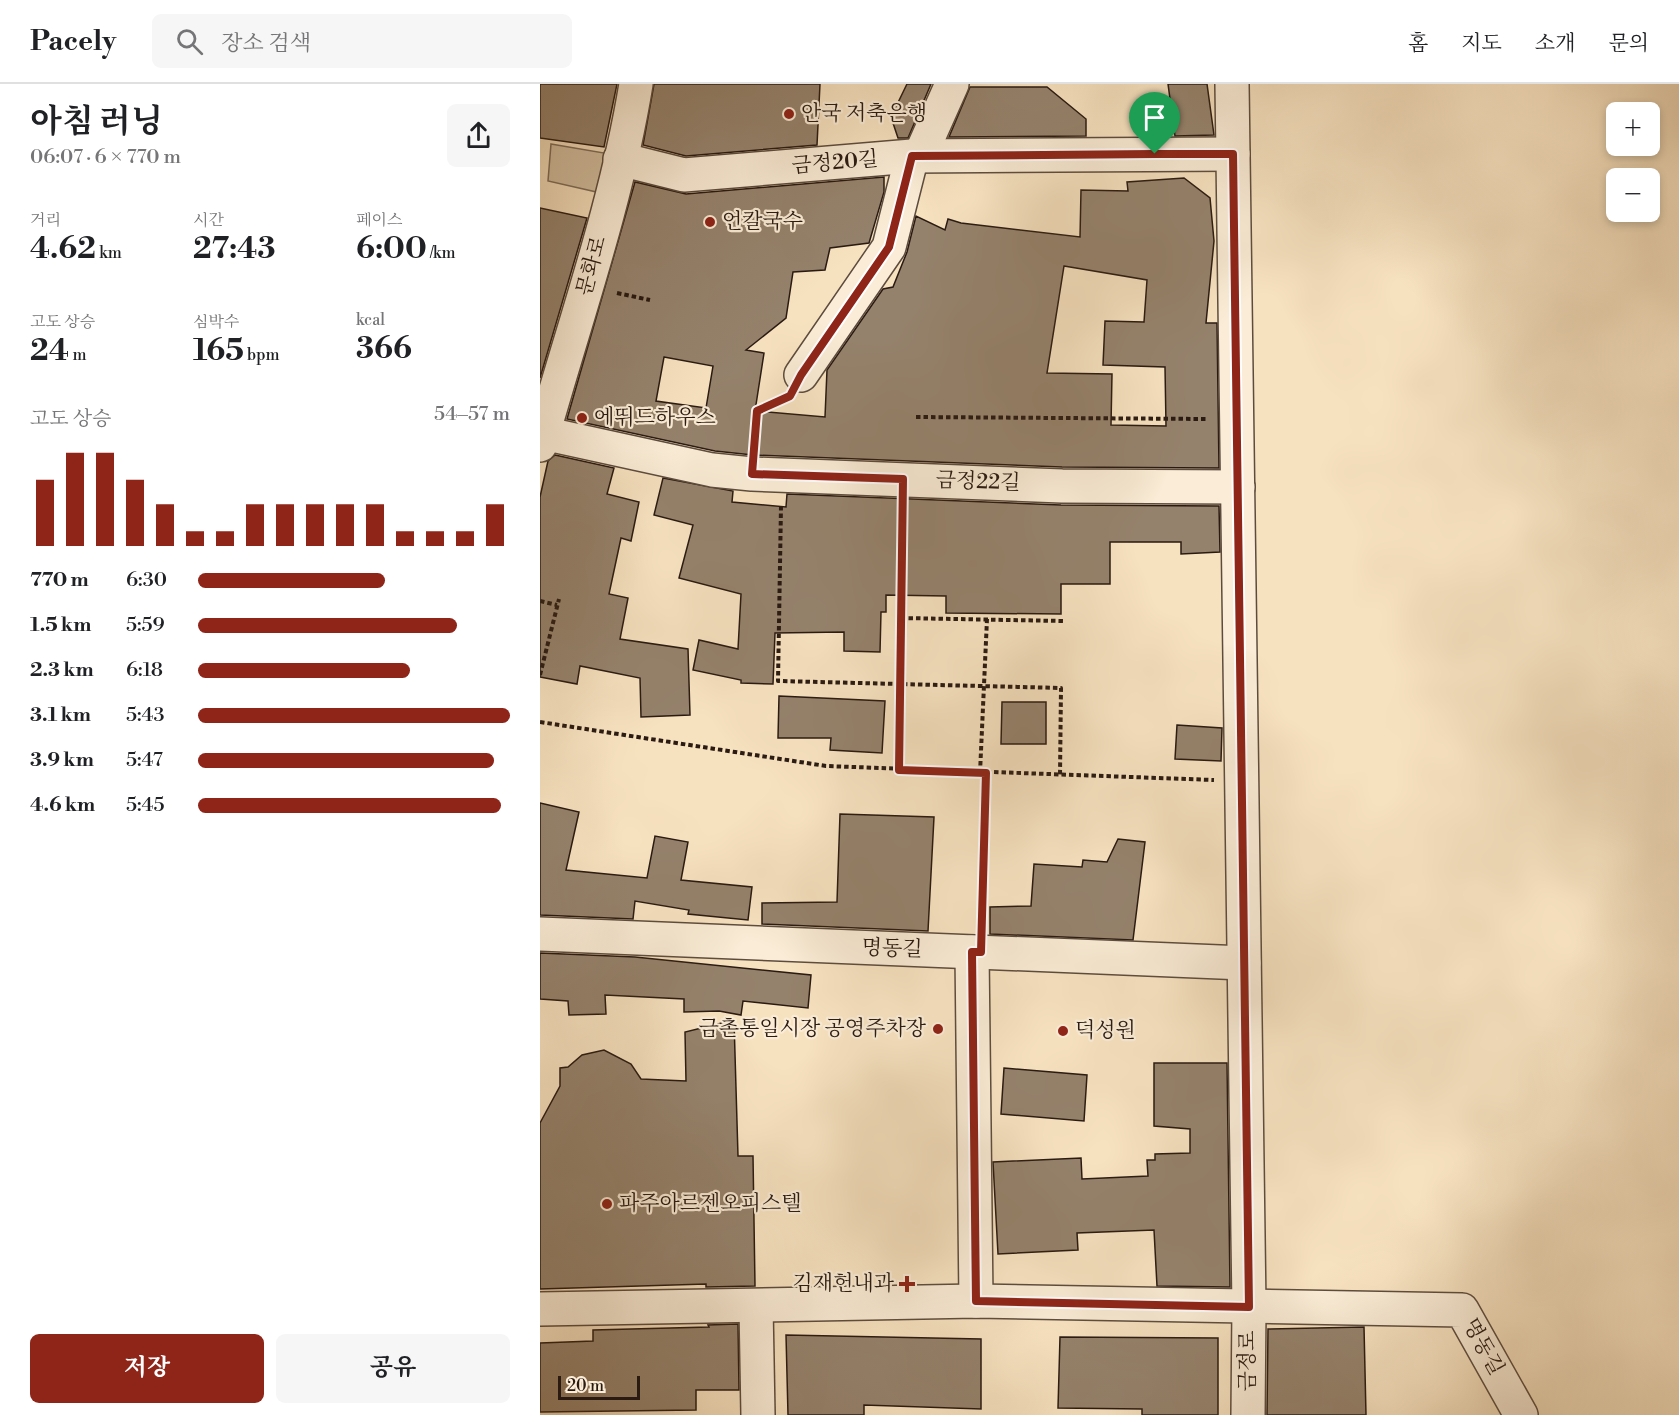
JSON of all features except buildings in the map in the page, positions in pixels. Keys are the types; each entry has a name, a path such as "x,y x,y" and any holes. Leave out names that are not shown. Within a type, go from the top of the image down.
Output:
{"street":[{"name":"문화로","path":"542,439 587,286 620,159 636,84"},
{"path":"801,375 889,247 916,156 951,84"},
{"name":"금정로","path":"1232,84 1249,1307 1248,1415"},
{"name":"금정20길","path":"620,159 684,175 916,156 1233,154"},
{"name":"금정22길","path":"542,439 712,470 766,474 1062,486 1238,488"},
{"name":"명동길","path":"540,934 1244,963"},
{"path":"976,952 976,1301"},
{"path":"540,1310 976,1301 1249,1307"},
{"path":"756,1306 758,1415"},
{"name":"명동길","path":"1249,1307 1462,1310 1521,1415"}],"path":[{"path":"801,375 790,396 757,411 766,474 778,681 1061,688 1060,775"},
{"path":"916,417 1237,419"},
{"path":"899,770 903,479"},
{"path":"540,675 559,599"},
{"path":"540,601 557,605"},
{"path":"901,618 1063,621"},
{"path":"980,773 987,619"},
{"path":"540,722 826,766 1242,781"},
{"path":"976,952 986,773"}],"shaded area":[{"path":"551,144 610,154 601,193 548,181"}],"place":[{"name":"안국 저축은행","path":"789,114"},
{"name":"언칼국수","path":"710,222"},
{"name":"에뛰드하우스","path":"582,418"},
{"name":"금촌통일시장 공영주차장","path":"938,1029"},
{"name":"덕성원","path":"1063,1031"},
{"name":"파주아르젠오피스텔","path":"607,1204"},
{"name":"김재헌내과","path":"907,1284"}],"route":[{"path":"1155,154 1233,154 1249,1307 976,1301 972,952 981,952 986,773 899,770 903,479 752,474 757,411 790,396 801,375 889,247 912,156 1155,154"}]}
